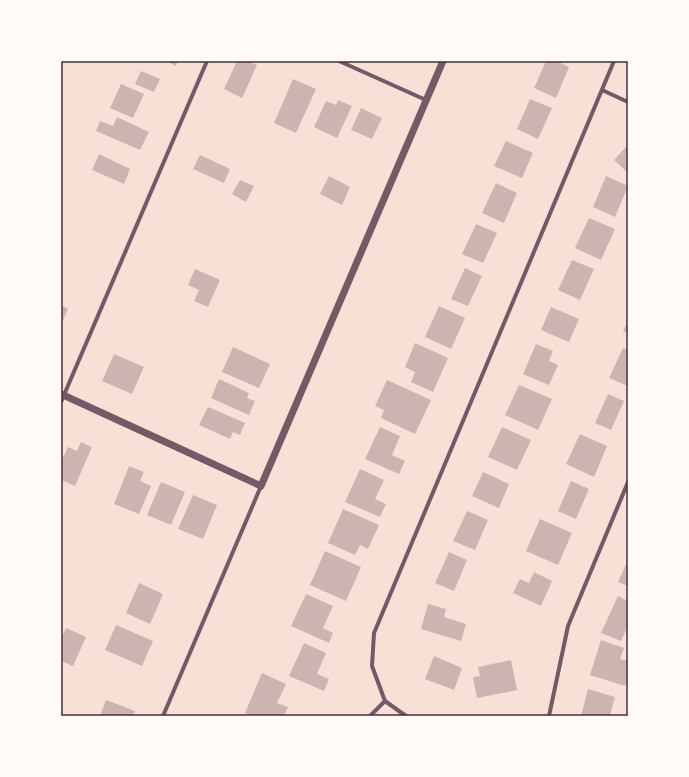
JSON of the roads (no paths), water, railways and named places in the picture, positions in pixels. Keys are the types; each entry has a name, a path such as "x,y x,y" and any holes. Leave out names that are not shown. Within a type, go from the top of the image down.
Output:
{"street":[{"path":"207,61 62,397 261,486"},
{"path":"339,61 426,100"},
{"path":"164,716 443,61"},
{"path":"406,716 385,701 372,666 374,633 614,61"},
{"path":"602,90 628,102"},
{"path":"549,716 568,626 628,482"},
{"path":"370,716 385,701"}]}
